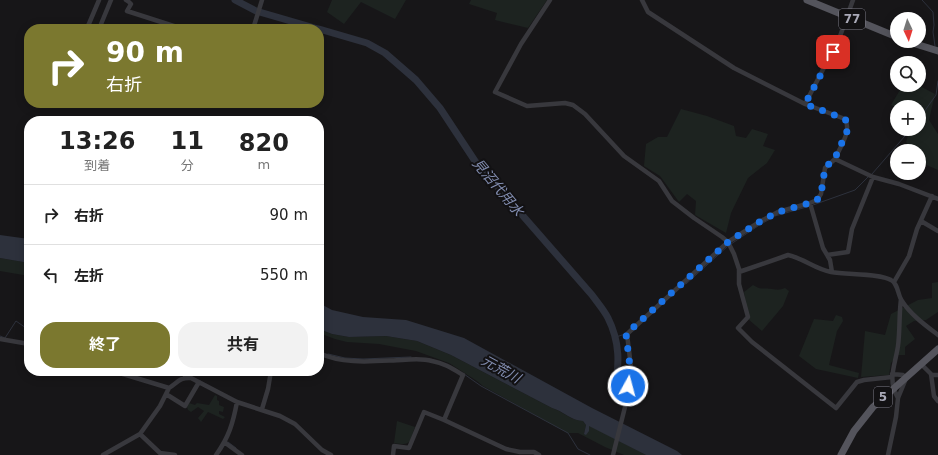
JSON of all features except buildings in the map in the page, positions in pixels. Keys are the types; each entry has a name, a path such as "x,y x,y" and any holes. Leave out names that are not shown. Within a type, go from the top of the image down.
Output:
{"main road":[{"name":"77","path":"807,0 890,34"},
{"path":"926,47 938,51"},
{"name":"5","path":"841,455 862,419 892,388 938,349"}],"street":[{"path":"89,24 99,0"},
{"path":"101,24 111,0"},
{"path":"126,0 131,4 127,12 167,24"},
{"path":"255,24 262,0"},
{"path":"550,0 521,44 495,92 527,106 565,103 577,107 598,127 624,156 659,181 672,201 728,242 734,254 739,272 741,290 748,317 738,328 752,342 836,408 857,382 892,375 903,375 905,377 898,398 896,417 888,455"},
{"path":"614,454 630,367 626,334 728,242 778,212 817,200 821,194 824,170 835,158 848,129 848,124 845,119 805,104 734,68 648,12 642,0"},
{"path":"805,104 839,39 853,0"},
{"path":"835,158 873,177 899,184 938,199"},
{"path":"827,255 848,252 852,229 873,177"},
{"path":"894,282 909,256 921,221 932,196"},
{"path":"810,203 823,248 830,260 832,272"},
{"path":"921,221 938,230"},
{"path":"739,272 788,255 832,272 879,276 894,282 900,299 907,308 917,319 938,335"},
{"path":"898,398 892,388 892,375 898,346 900,299"},
{"path":"0,339 24,343"},
{"path":"324,354 353,361 416,359 432,360 452,368 463,375 444,420"},
{"path":"921,364 929,371 931,375 936,389 934,396 938,401"},
{"path":"931,375 938,375"},
{"path":"129,376 169,388"},
{"path":"262,409 270,376"},
{"path":"103,455 140,434 160,406 169,388 180,379 191,378 237,402 262,409 295,424 322,450 331,455"},
{"path":"166,394 185,406 199,382"},
{"path":"216,455 233,424 237,402"},
{"path":"393,455 394,446 409,448 424,412 506,449 520,453 534,452 540,455"},
{"path":"140,434 160,453 175,455"},
{"path":"224,442 242,455"}],"shaded area":[{"path":"332,0 406,0 395,19 361,2 344,24 327,12"},
{"path":"471,0 547,0 528,28 495,20 497,13 469,4"},
{"path":"926,89 935,94 929,120 938,134 938,170 926,165 926,144 908,144 906,142 908,136 926,136 926,100 894,100 899,92 926,92"},
{"path":"681,109 707,116 734,126 736,136 746,138 752,129 768,134 763,146 775,150 767,163 748,178 731,213 726,233 695,215 696,201 687,194 679,202 660,176 644,166 646,144 658,137 667,137"},
{"path":"0,258 24,262 24,275 0,271"},
{"path":"938,282 938,312 926,320 914,321 906,326 915,339 905,347 905,355 898,355 891,363 889,375 861,377 865,331 885,335 891,314 918,300 932,298 932,283"},
{"path":"753,285 756,287 777,290 785,288 789,291 783,306 762,331 748,319 744,292"},
{"path":"836,315 842,317 843,321 837,331 829,365 859,373 858,378 816,369 799,356 814,319 833,321"},
{"path":"324,331 349,337 386,336 417,341 451,355 571,418 583,421 586,425 584,434 589,429 589,425 646,455 624,455 578,433 567,433 483,386 449,363 416,351 379,344 347,342 324,335"},
{"path":"215,395 219,401 219,405 224,407 223,412 219,411 219,414 225,417 223,419 208,412 201,422 198,418 204,411 198,407 191,412 188,410 187,407 189,403 195,405 197,403 209,405"},
{"path":"397,421 415,427 409,442 404,444 394,443"}],"water":[{"path":"0,235 24,238 24,262 0,258"},
{"name":"元荒川","path":"324,306 332,310 363,317 406,320 464,338 682,455 646,455 589,426 589,431 586,435 584,434 586,425 583,421 571,418 451,355 417,341 386,336 349,337 324,331"}],"waterway":[{"name":"見沼代用水","path":"235,0 256,11 301,24"},
{"path":"922,0 933,12 935,46"},
{"name":"見沼代用水","path":"324,30 367,43 385,53 416,80 440,108 475,161 592,295 606,315 615,336 618,363 614,391"},
{"path":"926,109 936,95 938,81"},
{"path":"872,174 905,136"},
{"name":"見沼代用水","path":"475,161 592,295 606,315 615,336 618,354 614,391"},
{"path":"813,205 855,190 868,177"},
{"path":"775,216 810,206"},
{"path":"761,224 772,218"},
{"path":"731,244 758,226"},
{"path":"686,284 728,246"},
{"path":"0,336 5,338 16,321 24,327"},
{"path":"616,337 625,334"},
{"path":"328,354 345,358 363,359 411,357"},
{"path":"464,374 481,386 568,433 578,449 590,455"},
{"path":"228,442 236,448"}],"route":[{"path":"628,386 630,367 626,334 728,242 778,212 810,203 817,200 821,194 824,170 835,158 848,129 848,124 845,119 805,104 833,52"}]}
